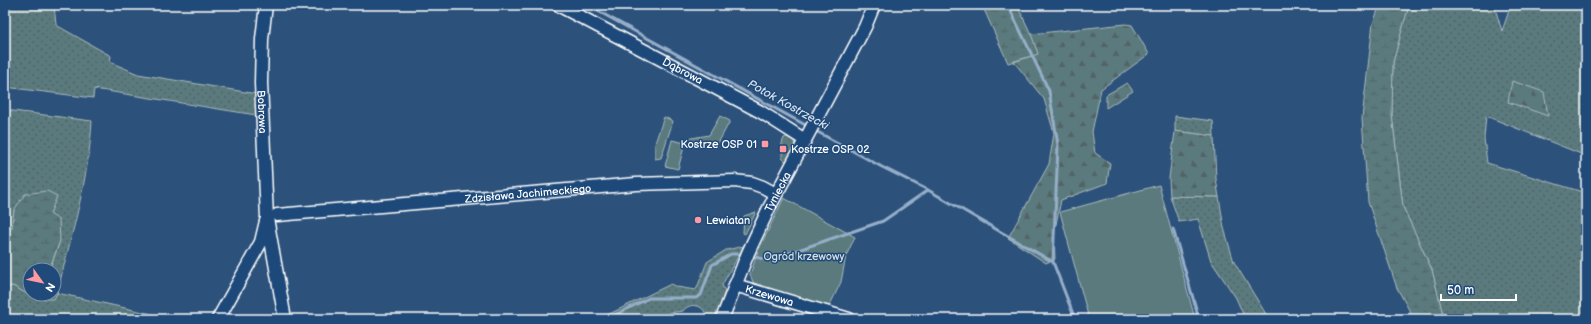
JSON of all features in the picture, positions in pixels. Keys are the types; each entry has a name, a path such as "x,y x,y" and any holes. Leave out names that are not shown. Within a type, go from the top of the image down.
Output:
{"street":[{"name":"Bobrowa","path":"266,5 262,39 261,83 272,216 285,319"},
{"name":"Dąbrowa","path":"558,5 808,136"},
{"name":"Tyniecka","path":"722,319 758,230 865,27 874,5"},
{"name":"Zdzisława Jachimeckiego","path":"272,216 650,183 726,181 752,183 776,194"},
{"name":"Bobrowa","path":"218,319 261,242 272,216"},
{"name":"Krzewowa","path":"735,285 849,319"}],"green space":[{"path":"5,5 54,5 56,25 111,56 110,62 138,74 257,94 256,115 94,89 93,98 5,87 7,63 5,62"},
{"path":"982,5 1017,5 1031,34 1038,54 1008,63"},
{"path":"1380,5 1409,5 1393,62 1392,115 1403,207 1432,270 1444,319 1414,319 1397,288 1368,202 1362,118 1373,23"},
{"path":"1409,5 1494,5 1502,31 1511,5 1586,5 1586,156 1486,116 1484,138 1487,163 1586,193 1586,319 1444,319 1432,270 1403,207 1392,115 1393,62"},
{"path":"1125,24 1132,25 1149,54 1101,89 1092,132 1095,153 1110,163 1107,183 1061,200 1054,234 1055,259 1046,263 1008,238 1049,164 1054,133 1044,99 1014,62 1037,54 1031,34"},
{"path":"1512,81 1544,92 1548,116 1508,102"},
{"path":"1127,83 1133,91 1106,108 1106,95"},
{"path":"5,110 92,121 83,186 62,273 62,262 52,262 60,241 14,210 12,228 5,233 7,181 5,180"},
{"path":"720,116 730,121 716,147 687,146 686,139 709,135"},
{"path":"1175,116 1213,121 1214,136 1175,131"},
{"path":"664,117 673,121 661,158 655,159 655,143"},
{"path":"1175,131 1214,136 1216,179 1219,197 1170,196 1169,178"},
{"path":"787,137 793,140 795,144 789,159 785,161 782,158 782,143 784,138"},
{"path":"672,140 685,143 678,169 665,166"},
{"path":"1159,185 1195,319 1089,319 1060,212"},
{"path":"47,191 57,196 50,214 59,220 60,241 52,262 22,262 22,291 13,286 5,287 5,233 12,228 14,210 25,194"},
{"path":"1170,196 1219,197 1224,228 1234,262 1269,319 1235,319 1243,314 1236,298 1211,261 1198,219 1179,222"},
{"name":"Ogród krzewowy","path":"784,198 855,237 846,256 841,282 829,307 755,286 750,275 758,251"},
{"path":"756,212 745,234 743,233 744,216"},
{"path":"744,246 722,285 725,291 715,319 706,319 704,310 694,305 683,311 668,313 665,319 599,319 671,284 677,287 695,290 707,262 726,250"},
{"path":"13,286 22,291 22,302 62,302 62,294 175,319 5,319 5,287"}],"waterway":[{"name":"Potok Kostrzecki","path":"587,5 809,127"},
{"path":"1008,5 1049,91 1058,145 1053,262"},
{"name":"Potok Kostrzecki","path":"814,130 928,190 1053,262 1075,319"},
{"path":"755,257 769,260 883,221 928,190"},
{"path":"1173,229 1199,319"},
{"path":"607,319 649,298 696,298 701,295 712,265 731,254 739,254"}],"place":[{"name":"Kostrze OSP 01","path":"765,144"},
{"name":"Kostrze OSP 02","path":"783,149"},
{"name":"Lewiatan","path":"698,220"}]}
